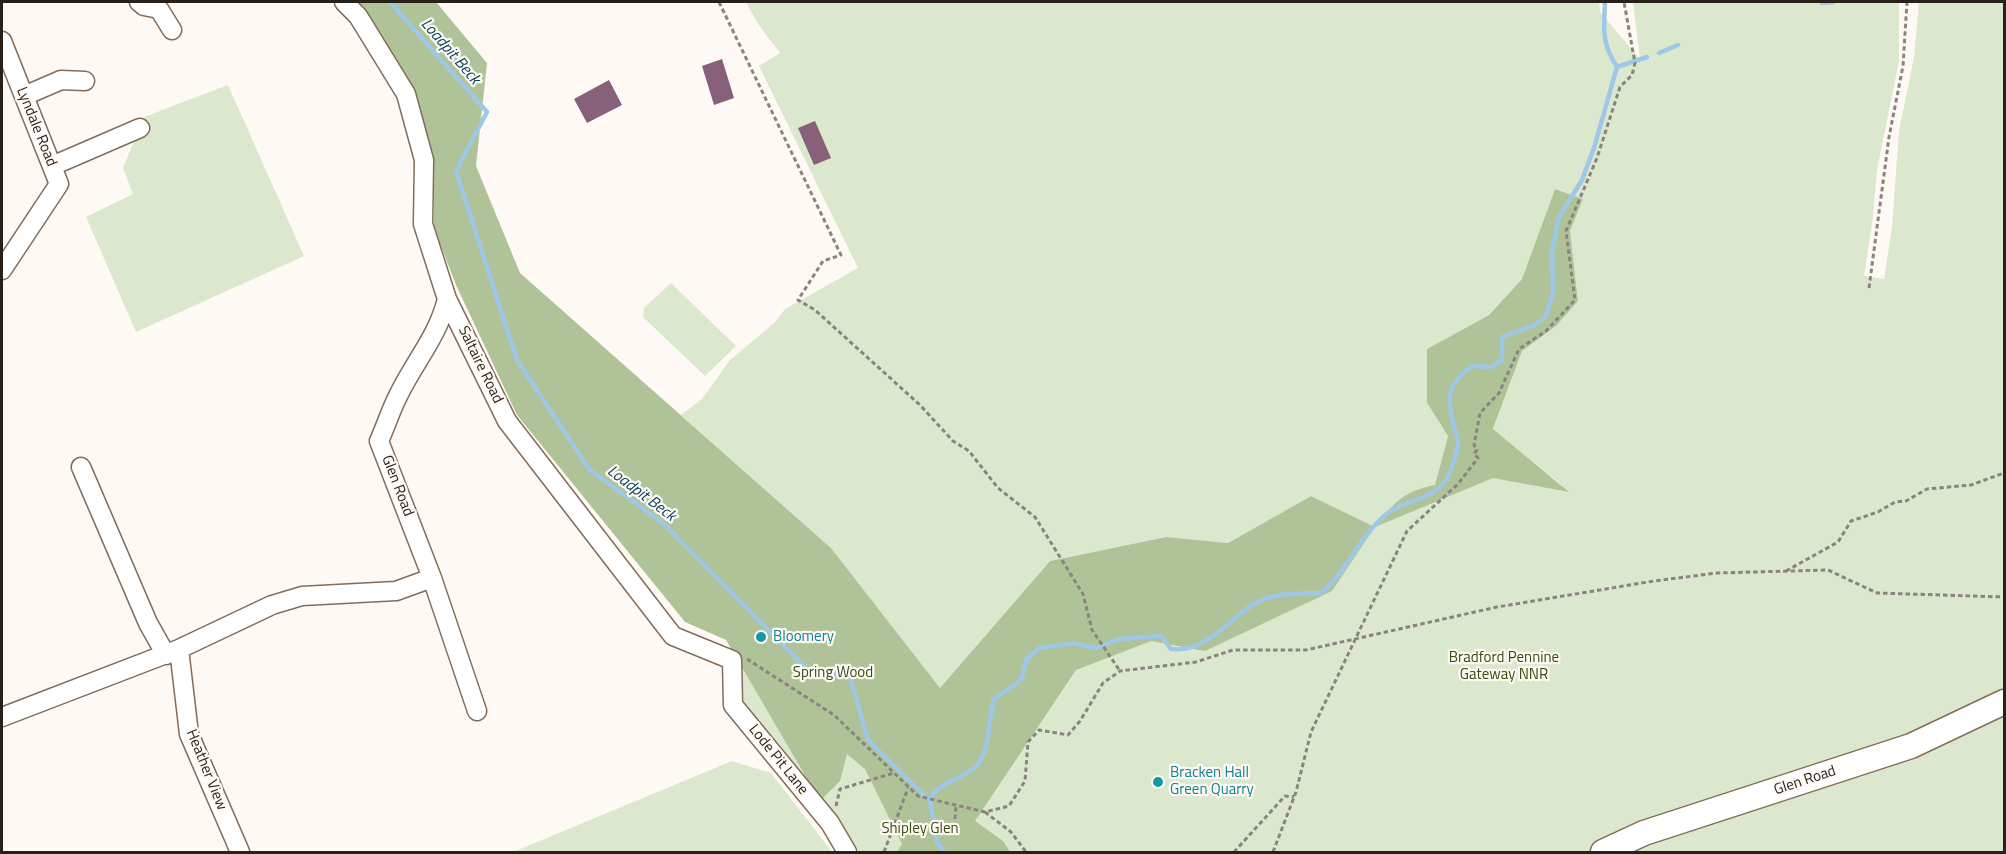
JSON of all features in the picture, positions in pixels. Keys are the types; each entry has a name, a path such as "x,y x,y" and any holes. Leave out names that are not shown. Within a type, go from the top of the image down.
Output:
{"street":[{"path":"139,2 144,6 159,9 172,30"},
{"name":"Saltaire Road","path":"344,2 358,16 406,94 424,160 423,224 447,299 507,421 673,636 732,660"},
{"name":"Lyndale Road","path":"2,41 59,184 2,270"},
{"path":"24,96 61,80 85,81"},
{"path":"52,166 140,128"},
{"name":"Glen Road","path":"447,299 443,316 428,347 399,394 379,441 432,578 477,711"},
{"path":"81,467 148,623 173,652"},
{"path":"2,717 173,652 272,605 302,596 396,591 432,578"},
{"name":"Heather View","path":"173,652 189,734 240,852"},
{"name":"Lode Pit Lane","path":"732,660 733,705 819,810 847,852"},
{"name":"Glen Road","path":"1603,852 1644,833 1911,746 2004,702"}],"path":[{"path":"719,2 842,255 823,261 798,300 815,310 920,405 953,441 969,451 998,488 1035,517 1083,594 1092,630 1120,671"},
{"path":"1273,852 1294,797 1311,732 1407,531 1458,484 1476,460 1474,445 1480,413 1499,393 1519,349 1546,331 1575,300 1566,231 1597,158 1620,87 1632,75 1635,63 1624,2"},
{"path":"1869,288 1889,137 1903,66 1907,2"},
{"path":"1785,572 1838,542 1851,521 1878,512 1894,502 1906,501 1927,489 1971,485 2004,473"},
{"path":"732,660 750,658 834,715 918,796 943,804 985,812 1009,806 1025,782 1028,742 1039,730 1068,735 1080,721 1103,683 1120,671 1196,662 1233,650 1306,650 1497,607 1717,573 1828,570 1877,593 2004,597"},
{"path":"819,810 835,810 840,789 894,773"},
{"path":"884,852 908,788"},
{"path":"1234,852 1285,796 1294,797"},
{"path":"955,819 956,806"},
{"path":"985,812 1011,832 1026,852"}],"green space":[{"name":"Spring Wood","path":"356,2 436,2 487,63 476,166 520,273 831,548 940,688 1050,561 1166,537 1228,543 1311,496 1375,527 1332,591 1205,651 1151,641 1076,670 975,821 1003,841 1010,852 897,852 902,844 865,769 847,754 840,781 820,801 726,640 685,622 517,415 456,285 434,228 434,165 419,108"},
{"path":"746,2 1599,2 1600,12 1640,59 1633,2 1899,2 1899,61 1877,170 1864,276 1884,279 1892,227 1899,131 1914,57 1919,2 2004,2 2004,852 850,852 741,709 740,667 744,665 826,716 1029,683 1375,527 1311,496 1228,543 1166,537 1050,561 940,688 831,548 681,415 702,399 730,360 774,323 785,309 858,268 759,66 780,53 758,24","holes":["1555,189 1583,199 1570,231 1578,301 1556,326 1522,351 1493,430 1563,486 1456,424 1438,473 1448,436 1427,403 1427,349 1489,315 1522,279"]},
{"path":"228,85 304,256 136,332 86,217 133,194 123,168 144,117"},
{"path":"1555,189 1583,199 1570,231 1578,301 1556,326 1522,351 1493,429 1569,492 1493,478 1375,527 1400,499 1415,491 1435,485 1448,436 1427,403 1427,349 1489,315 1522,279"},
{"path":"671,283 736,346 705,376 643,317 644,308"},
{"path":"732,761 771,773 832,852 513,852"}],"building":[{"path":"722,59 734,98 714,105 702,66"},
{"path":"609,80 622,105 587,123 574,99"},
{"path":"815,121 831,158 814,165 798,128"}],"waterway":[{"name":"Loadpit Beck","path":"390,2 487,112 456,171 517,360 590,470 664,524 808,670 850,677 868,740 930,801 937,842 944,852"},
{"path":"930,801 938,789 967,773 978,764 987,741 994,699 1022,678 1026,660 1039,648 1074,643 1096,648 1119,639 1161,636 1171,649 1195,646 1215,635 1242,612 1260,601 1285,594 1321,593 1331,584 1378,522 1396,508 1430,494 1444,482 1452,467 1458,447 1450,407 1453,386 1471,366 1491,367 1502,360 1502,337 1533,326 1546,316 1553,293 1552,250 1559,217 1582,180 1594,148 1617,67 1606,43 1605,2"},
{"path":"1822,3 1833,2"},
{"path":"1659,53 1678,45"},
{"path":"1617,67 1647,57"}],"place":[{"name":"Bloomery","path":"761,637"},
{"name":"Bracken Hall Green Quarry","path":"1158,782"}],"park label":[{"name":"Bradford Pennine Gateway NNR","path":"1504,666"},
{"name":"Shipley Glen","path":"920,829"}]}
